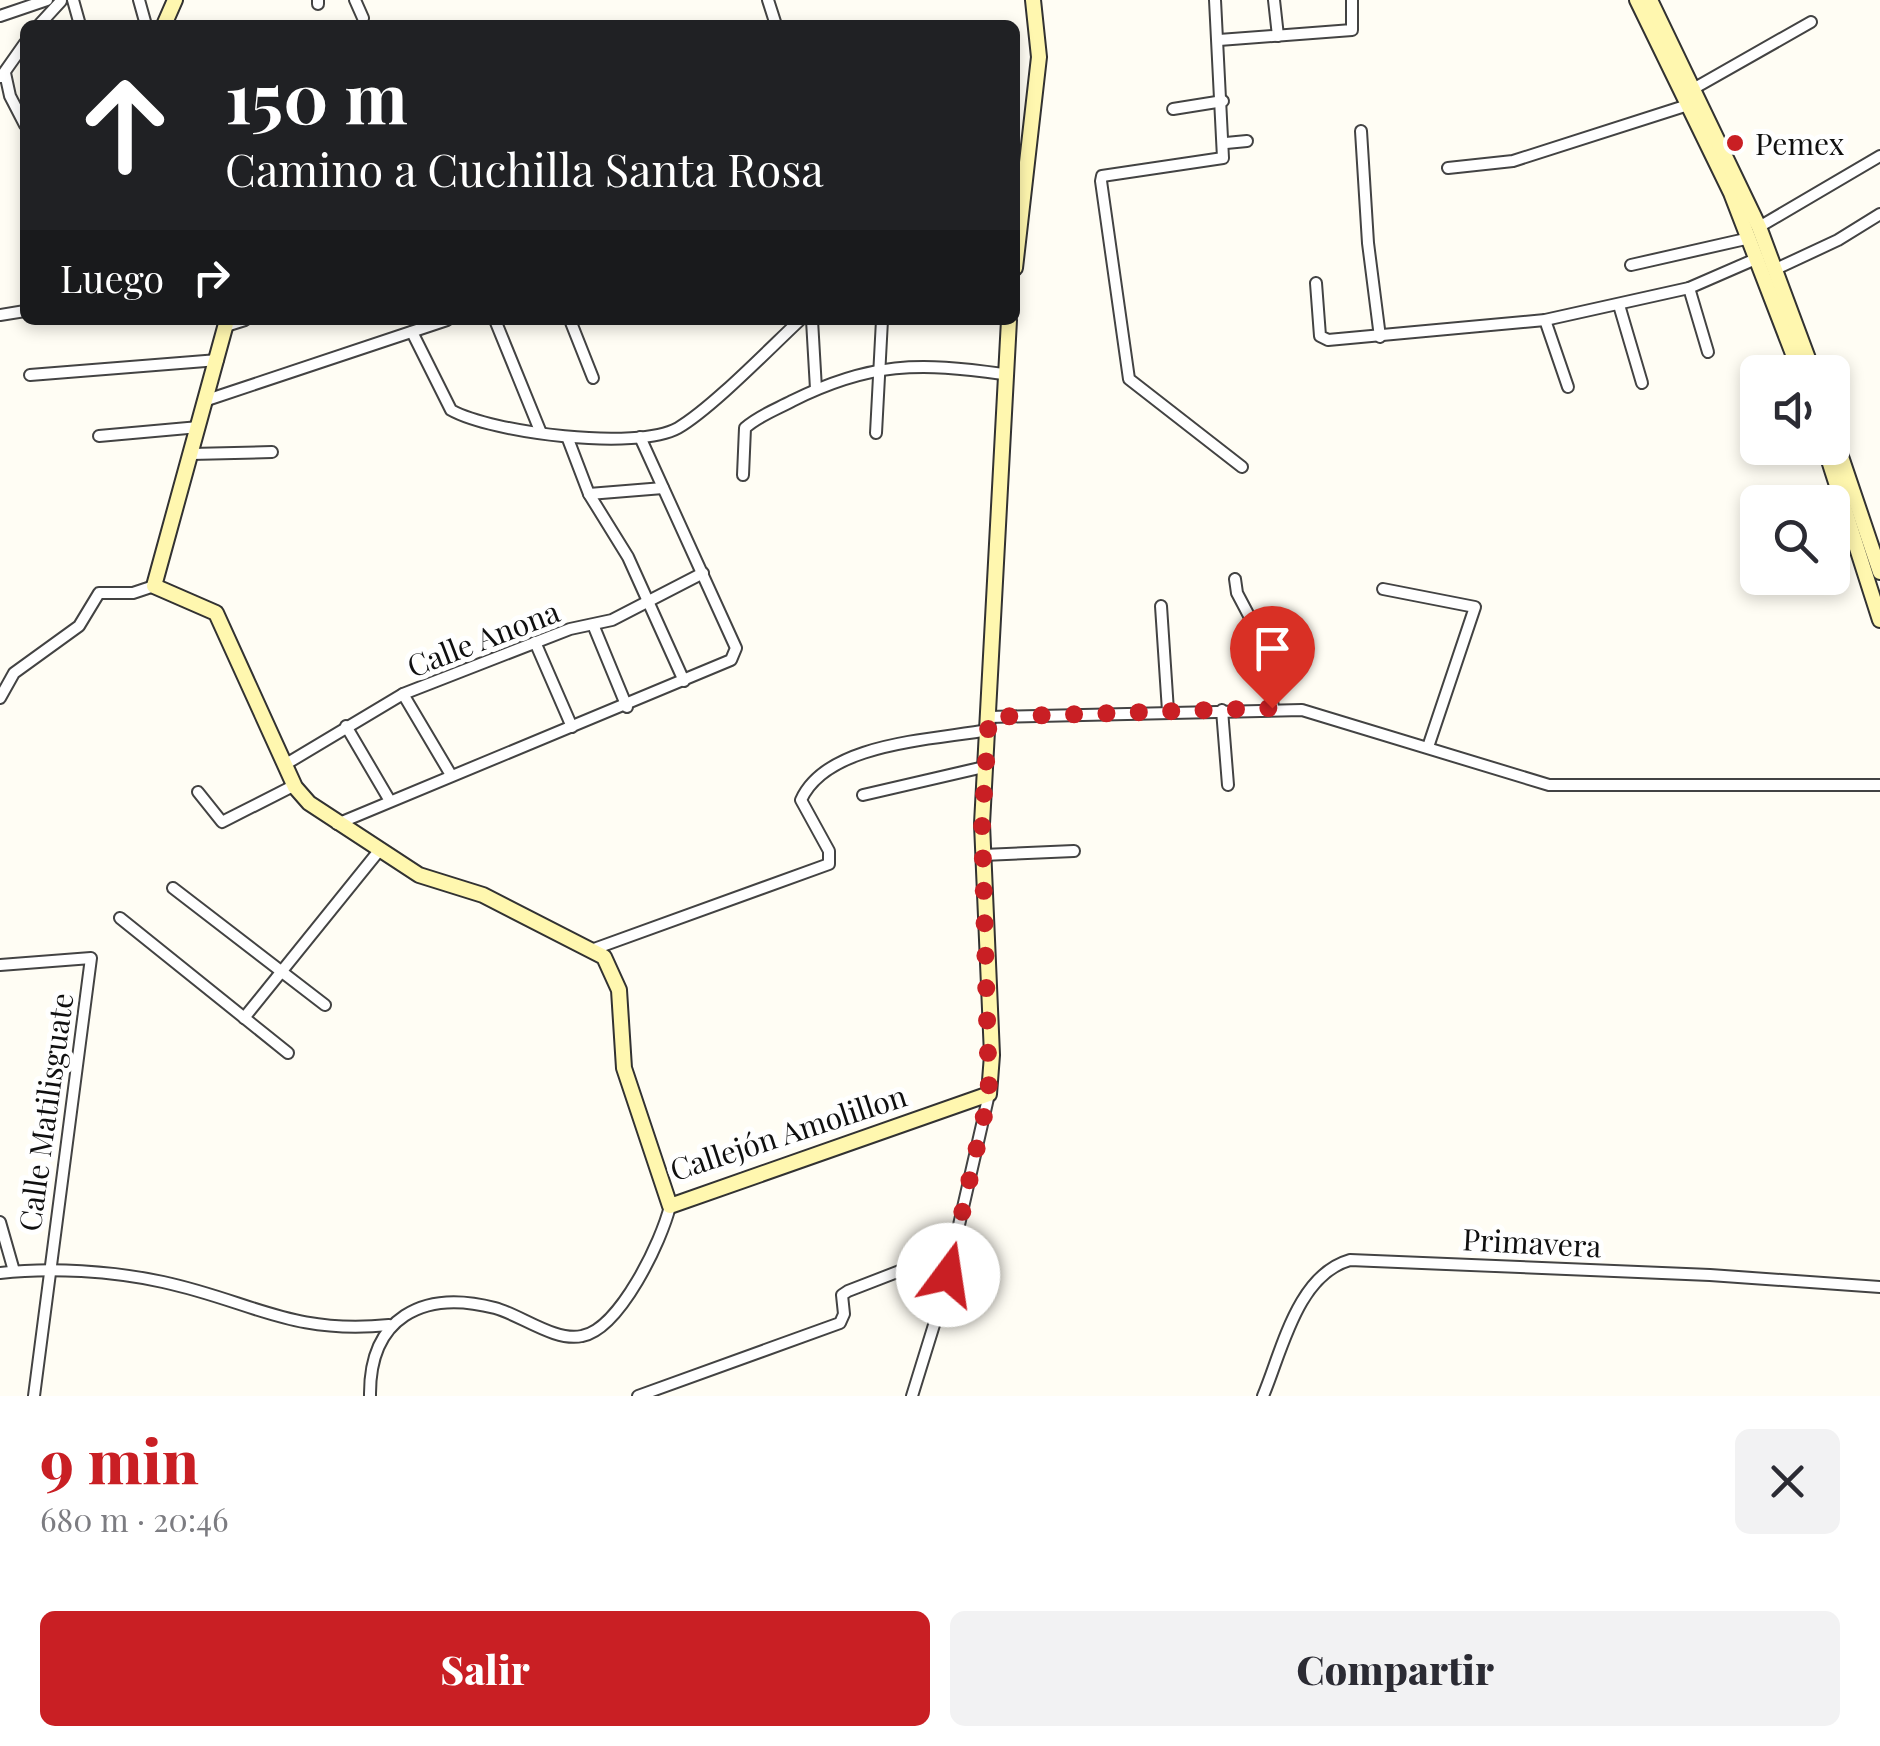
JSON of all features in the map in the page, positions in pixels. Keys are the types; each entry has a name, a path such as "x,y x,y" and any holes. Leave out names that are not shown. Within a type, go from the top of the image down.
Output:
{"street":[{"path":"0,16 47,0"},
{"path":"43,20 61,0"},
{"path":"355,0 363,18"},
{"path":"1020,198 1040,58 1033,0"},
{"path":"1215,0 1224,101 1223,158 1102,176 1129,379 1242,467"},
{"path":"1274,0 1278,36"},
{"path":"1219,40 1352,30 1352,0"},
{"path":"1637,0 1688,106 1776,269 1798,355"},
{"path":"1650,0 1693,88 1754,233 1758,258 1804,355"},
{"path":"1693,88 1811,22"},
{"path":"20,50 3,76 20,115"},
{"path":"1173,109 1224,101"},
{"path":"1448,168 1513,161 1688,106"},
{"path":"1361,131 1368,243 1380,337"},
{"path":"1226,144 1247,142"},
{"path":"1631,265 1754,233 1880,156"},
{"path":"1776,269 1838,240 1880,214"},
{"path":"1316,283 1322,340 1380,337 1545,320 1619,305 1689,288 1758,258"},
{"path":"1689,288 1708,352"},
{"path":"1619,305 1642,383"},
{"path":"1545,320 1568,386"},
{"path":"154,586 227,325"},
{"path":"497,325 541,433"},
{"path":"572,325 593,378"},
{"path":"207,400 418,327 450,410 568,438 640,437 674,430 688,421 794,325"},
{"path":"812,325 816,389"},
{"path":"876,432 882,325"},
{"path":"912,1396 954,1250 989,1094 992,1056 982,855 984,767 1008,325"},
{"path":"30,375 218,360"},
{"path":"744,476 745,428 816,389 878,368 937,365 1003,374"},
{"path":"99,436 199,427"},
{"path":"337,824 626,707 735,654 703,572 640,437"},
{"path":"568,438 589,494 628,557 645,604 684,682"},
{"path":"191,454 272,452"},
{"path":"1830,465 1880,620"},
{"path":"1844,465 1880,568"},
{"path":"589,494 663,488"},
{"name":"Calle Anona","path":"286,764 403,694 570,629 594,627 703,572"},
{"path":"1235,579 1237,593 1266,648 1272,708"},
{"path":"0,698 14,673 79,626 99,593 133,593 154,586 216,612 294,785 309,803 419,876 484,894 534,924 594,949 828,864 829,852 802,800 806,788 855,753 989,724 1168,712 1302,710 1549,784 1880,785"},
{"path":"1383,589 1475,607 1428,747"},
{"path":"1161,606 1168,712"},
{"path":"594,627 626,707"},
{"path":"535,642 572,727"},
{"path":"403,694 451,775"},
{"path":"1222,710 1228,786"},
{"path":"346,726 390,801"},
{"path":"863,794 984,767"},
{"path":"198,792 222,822 294,785"},
{"path":"982,855 1074,851"},
{"path":"244,1018 378,852"},
{"path":"173,888 325,1005"},
{"path":"120,918 288,1053"},
{"name":"Callejón Amolillon","path":"594,949 612,968 616,979 624,1068 670,1206 989,1094"},
{"name":"Calle Matilisguate","path":"0,965 92,958 34,1396"},
{"path":"0,1273 48,1272 166,1282 275,1318 328,1328 389,1325 432,1307 465,1302 496,1308 565,1336 591,1333 605,1324 650,1260 670,1206"},
{"path":"0,1222 14,1271"},
{"path":"638,1396 840,1323 844,1314 842,1296 848,1291 954,1250"},
{"name":"Primavera","path":"1262,1396 1309,1288 1326,1270 1350,1260 1691,1274 1880,1288"},
{"path":"370,1396 374,1352 389,1325"}],"place":[{"name":"Pemex","path":"1735,143"}],"route":[{"path":"948,1275 989,1094 992,1056 982,855 989,717 1272,708"}]}
